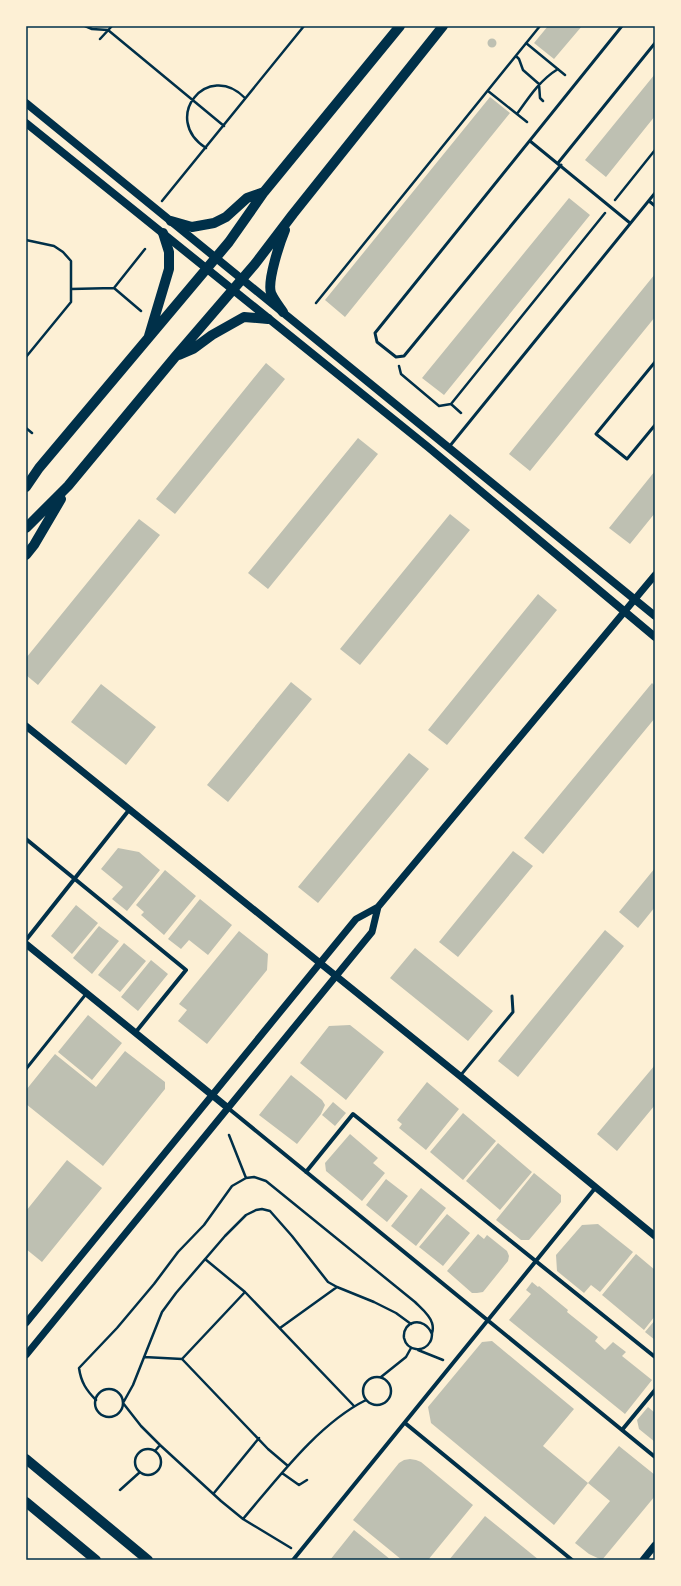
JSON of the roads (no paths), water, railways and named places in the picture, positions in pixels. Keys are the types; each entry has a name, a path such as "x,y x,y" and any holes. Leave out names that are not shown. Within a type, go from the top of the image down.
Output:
{"main road":[{"path":"26,487 39,468 229,242 264,192 400,26"},
{"path":"26,528 68,486 175,357 233,290 443,26"},
{"path":"26,103 655,616"},
{"path":"26,123 428,448 655,637"},
{"path":"171,221 192,227 214,223 226,218 248,198 264,192"},
{"path":"283,312 271,292 272,273 281,239 293,214"},
{"path":"148,340 169,269 169,252 163,233"},
{"path":"175,357 193,349 212,335 244,317 268,319"},
{"path":"26,479 39,468"},
{"path":"26,555 34,545 68,486"},
{"path":"26,1459 148,1560"},
{"path":"26,1502 96,1560"}],"street":[{"path":"26,1323 356,919 378,907 655,575"},
{"path":"26,726 460,1076 655,1236"},
{"path":"26,940 129,810"},
{"path":"26,839 186,970 135,1033"},
{"path":"26,1355 372,932 378,907"},
{"path":"26,944 212,1094 655,1457"},
{"path":"306,1172 353,1114 655,1358"},
{"path":"293,1560 596,1188"},
{"path":"622,1430 655,1390"},
{"path":"405,1423 572,1560"},
{"path":"643,1560 655,1545"}],"lane":[{"path":"622,26 375,333 377,342 396,357 404,356 560,164 655,43"},
{"path":"530,141 560,164 630,223"},
{"path":"449,447 655,193"},
{"path":"649,201 655,206"},
{"path":"655,362 596,434 627,459 655,425"},
{"path":"26,1069 87,994"},
{"path":"460,1076 513,1012 512,996"}]}
